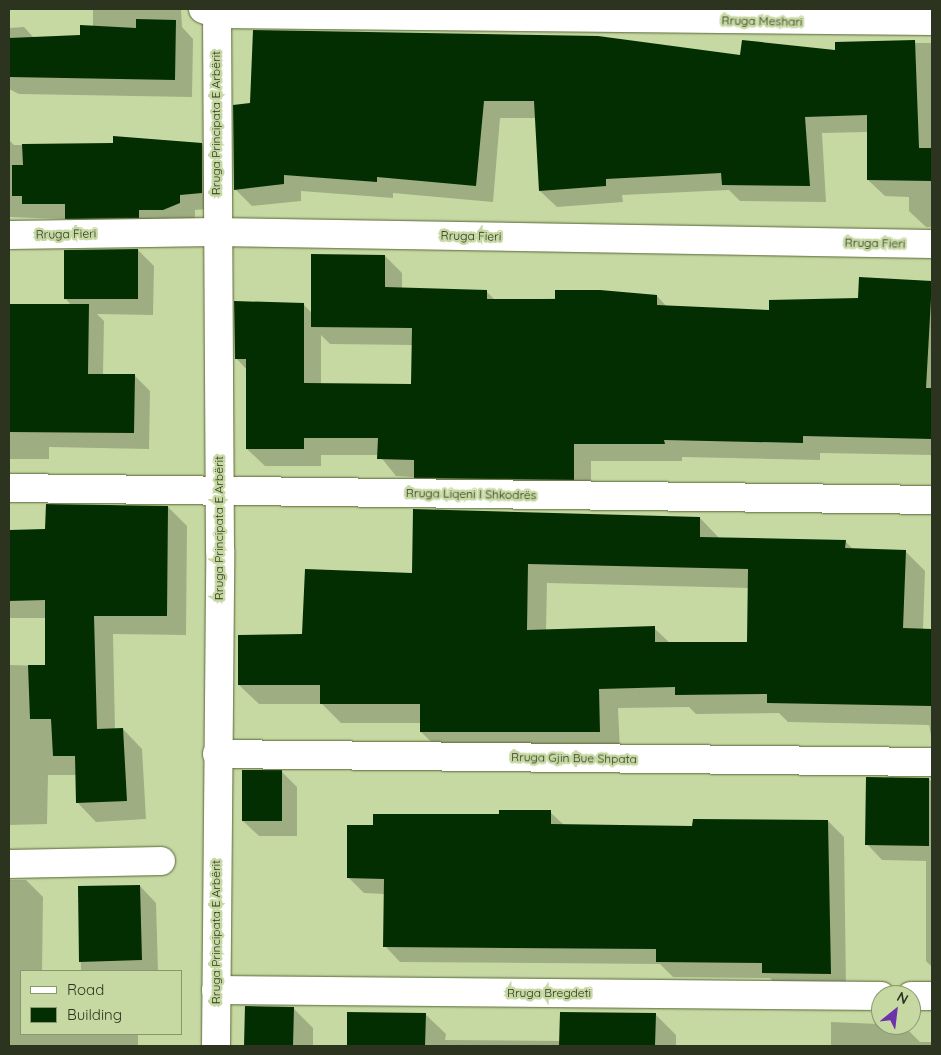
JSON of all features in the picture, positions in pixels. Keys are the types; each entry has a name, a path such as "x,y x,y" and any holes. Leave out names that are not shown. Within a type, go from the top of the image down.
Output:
{"street":[{"name":"Rruga Meshari","path":"212,10 932,21"},
{"name":"Rruga Principata E Arbërit","path":"212,10 220,491 216,1046"},
{"name":"Rruga Fieri","path":"9,235 216,232 932,244"},
{"name":"Rruga Liqeni I Shkodrës","path":"9,488 932,500"},
{"name":"Rruga Gjin Bue Shpata","path":"217,754 932,762"},
{"path":"9,864 161,861"},
{"name":"Rruga Bregdeti","path":"216,990 871,996"}],"building":[{"path":"136,19 176,20 175,80 9,77 9,38 80,35 80,25 136,28"},
{"path":"253,30 598,36 740,55 742,40 835,50 835,42 915,40 919,148 932,148 932,181 867,180 867,115 805,117 810,186 722,185 721,173 606,179 606,186 539,191 534,101 484,101 476,186 377,177 377,182 284,175 284,184 234,190 233,105 250,103"},
{"path":"113,136 202,143 202,193 180,195 180,203 163,210 139,210 139,218 65,219 65,204 22,204 22,196 12,196 12,165 23,165 22,144 113,143"},
{"path":"138,249 138,299 64,299 64,250"},
{"path":"311,254 385,255 385,287 487,290 487,299 555,299 555,290 600,290 657,295 657,305 769,310 769,300 858,298 859,277 932,281 926,388 932,388 932,439 803,436 803,443 664,440 665,444 574,444 574,480 414,478 414,460 377,459 378,438 304,438 304,449 246,449 246,359 235,359 234,301 304,303 304,383 411,384 412,328 311,327"},
{"path":"9,304 89,304 88,374 135,374 134,433 9,432"},
{"path":"46,504 168,506 167,616 94,616 97,729 123,728 127,801 76,803 75,756 53,756 51,719 30,719 28,665 45,665 45,600 9,601 9,530 45,529"},
{"path":"413,509 700,517 700,537 846,540 845,548 906,550 903,628 932,629 932,706 767,703 767,694 675,695 675,687 599,689 600,732 420,732 420,704 320,704 320,685 238,685 238,635 302,634 305,569 412,573","holes":["528,564 748,569 747,642 655,642 655,626 527,630"]},
{"path":"242,770 282,770 282,821 242,821"},
{"path":"866,777 929,778 929,846 865,845"},
{"path":"499,810 551,810 551,824 692,826 693,819 828,820 831,974 762,973 762,963 656,962 656,949 383,947 384,879 347,878 347,825 373,825 373,814 499,814"},
{"path":"140,885 142,960 79,962 78,886"},
{"path":"245,1006 294,1007 293,1046 244,1046"},
{"path":"347,1012 426,1013 425,1046 347,1046"},
{"path":"560,1012 656,1013 655,1046 559,1046"}]}
